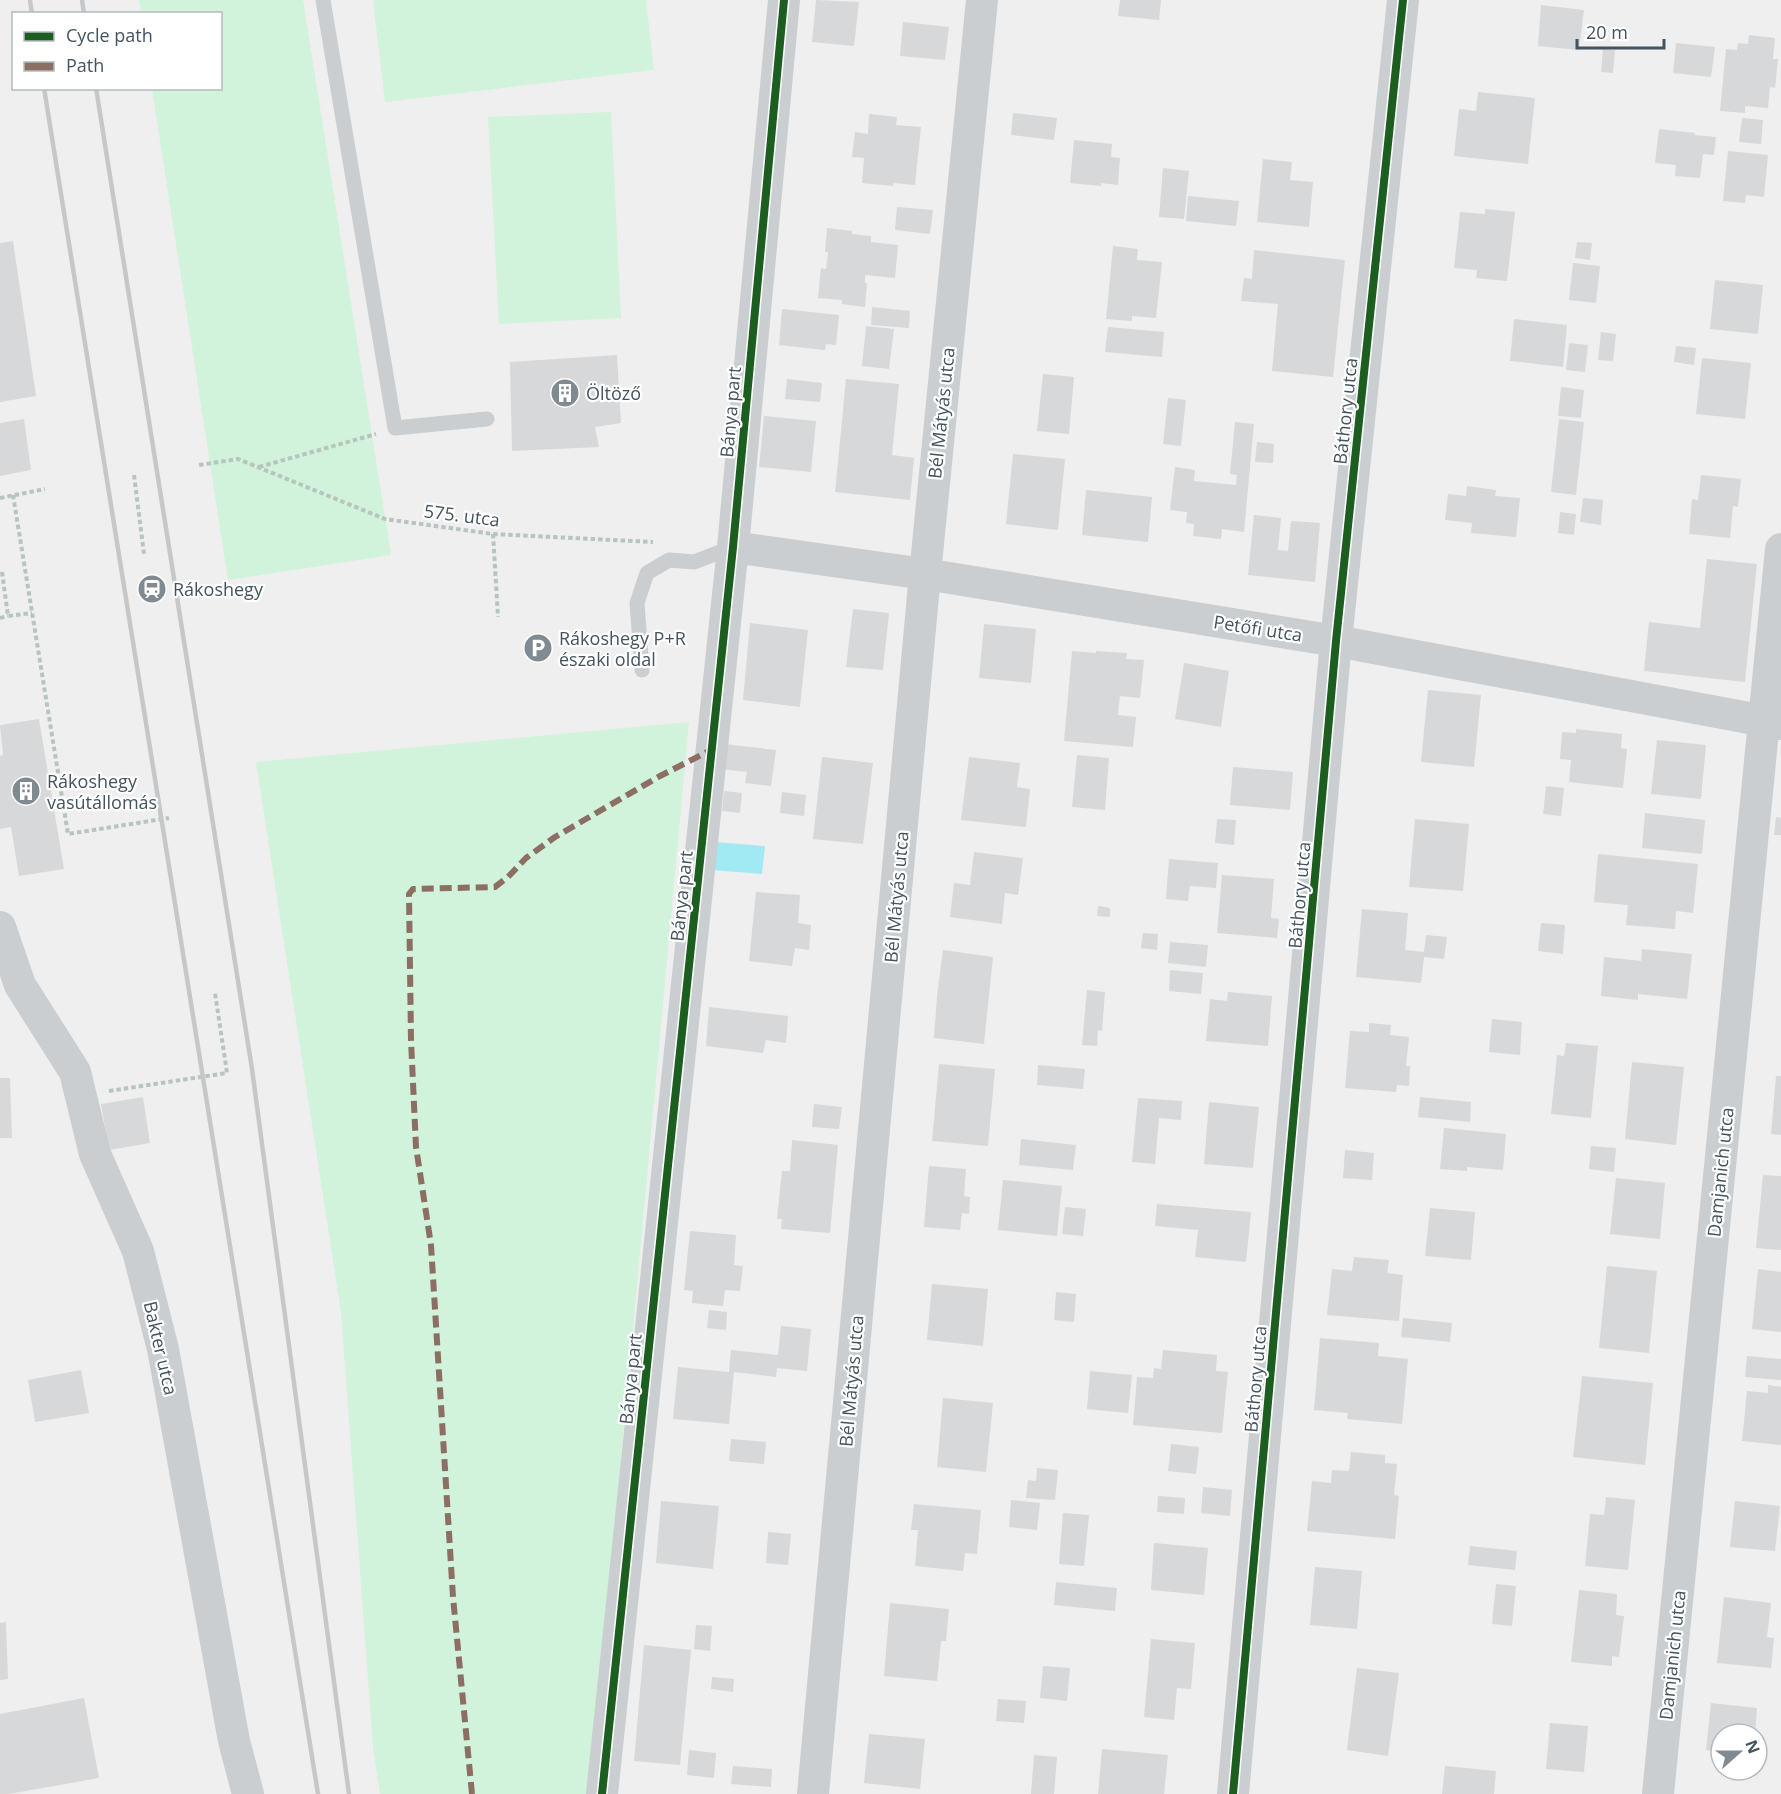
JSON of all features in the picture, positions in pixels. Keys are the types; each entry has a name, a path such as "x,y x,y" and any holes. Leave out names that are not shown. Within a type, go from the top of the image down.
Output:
{"street":[{"name":"Bánya part","path":"602,1794 733,546 784,0"},
{"name":"Bél Mátyás utca","path":"813,1794 926,574 982,0"},
{"name":"Báthory utca","path":"1233,1794 1336,641 1403,0"},
{"name":"Petőfi utca","path":"733,546 926,574 1336,641 1773,723"},
{"name":"Damjanich utca","path":"1658,1794 1773,723 1781,549"},
{"name":"Bakter utca","path":"0,927 20,985 75,1072 95,1154 138,1251 163,1349 234,1741 248,1794"}],"lane":[{"path":"323,0 394,428 487,418"},
{"path":"642,670 637,603 646,573 669,560 694,562 733,546"}],"path":[{"path":"258,468 394,428"},
{"path":"134,475 144,554"},
{"path":"0,498 45,489"},
{"path":"13,495 68,834 169,818"},
{"path":"494,534 498,616"},
{"path":"2,572 9,616"},
{"path":"0,618 32,613"},
{"path":"82,1096 227,1073 214,993"}],"green space":[{"path":"139,0 303,0 391,555 228,580 152,90 222,90 222,12 141,12"},
{"path":"373,0 646,0 654,70 385,102"},
{"path":"611,112 621,318 499,324 488,117"},
{"path":"689,722 590,1794 380,1794 373,1748 341,1312 256,762"}],"water":[{"path":"715,842 765,846 762,874 712,870"}],"building":[{"path":"816,0 859,2 854,46 812,42"},
{"path":"1120,0 1161,0 1159,20 1118,16"},
{"path":"1541,5 1584,10 1579,50 1538,46"},
{"path":"903,22 949,27 945,60 900,56"},
{"path":"1749,35 1775,38 1773,59 1778,59 1775,88 1770,87 1768,108 1745,106 1745,113 1720,111 1726,49 1737,50 1738,43 1748,44"},
{"path":"1676,43 1715,47 1711,77 1673,73"},
{"path":"1603,49 1615,50 1613,73 1601,72"},
{"path":"1478,92 1535,98 1528,164 1454,156 1459,109 1476,111"},
{"path":"1013,113 1057,118 1054,140 1011,135"},
{"path":"869,114 897,117 896,125 921,127 915,185 893,183 893,186 862,183 864,158 852,157 855,132 868,134"},
{"path":"1742,118 1763,120 1761,144 1739,142"},
{"path":"1659,129 1716,137 1714,155 1703,154 1700,178 1675,176 1676,165 1655,163"},
{"path":"1074,140 1112,144 1111,157 1120,158 1118,185 1070,183"},
{"path":"1728,151 1768,155 1764,197 1746,195 1745,203 1723,201"},
{"path":"1263,159 1292,162 1290,180 1313,182 1309,227 1257,222"},
{"path":"1163,168 1189,171 1184,219 1159,217"},
{"path":"1188,196 1239,201 1236,226 1186,221"},
{"path":"897,207 933,210 930,234 895,230"},
{"path":"1485,209 1515,212 1507,281 1476,278 1477,270 1454,268 1460,212 1485,214"},
{"path":"827,228 871,236 871,242 898,245 895,278 865,275 865,283 867,283 865,307 842,304 842,300 818,298 821,268 826,269"},
{"path":"13,241 36,396 0,402 0,243"},
{"path":"1577,242 1592,243 1590,260 1575,258"},
{"path":"1113,246 1138,249 1137,260 1162,262 1156,318 1132,316 1132,321 1106,319"},
{"path":"1254,250 1345,260 1333,377 1272,371 1278,304 1241,301 1244,278 1252,279"},
{"path":"1573,263 1600,266 1596,303 1569,300"},
{"path":"1715,280 1763,285 1758,334 1710,329"},
{"path":"872,307 910,311 909,328 871,325"},
{"path":"782,309 839,315 836,345 826,344 825,350 779,345"},
{"path":"1514,319 1567,325 1563,367 1510,361"},
{"path":"866,326 894,329 889,369 862,366"},
{"path":"1108,327 1164,332 1162,357 1105,352"},
{"path":"1601,332 1616,334 1613,361 1598,360"},
{"path":"1569,343 1588,345 1585,372 1566,370"},
{"path":"1676,346 1696,348 1694,365 1674,362"},
{"name":"Öltöző","path":"617,355 621,423 595,427 599,447 512,451 510,362"},
{"path":"1702,358 1751,363 1745,419 1696,414"},
{"path":"1043,374 1074,377 1069,434 1037,431"},
{"path":"787,379 822,383 820,402 785,399"},
{"path":"846,379 899,384 892,455 914,458 910,500 835,492"},
{"path":"1561,387 1584,390 1581,418 1558,416"},
{"path":"1168,398 1186,400 1181,446 1163,444"},
{"path":"764,416 816,421 811,472 759,467"},
{"path":"24,419 31,470 0,476 0,423"},
{"path":"1559,419 1584,422 1576,495 1551,492"},
{"path":"1235,422 1254,424 1244,532 1222,529 1221,539 1193,536 1194,524 1186,523 1187,512 1170,510 1175,467 1195,470 1194,481 1236,485 1237,475 1230,474"},
{"path":"1257,442 1274,444 1273,463 1255,462"},
{"path":"1013,454 1065,459 1058,530 1006,524"},
{"path":"1701,475 1741,479 1738,507 1733,506 1730,538 1689,534 1692,499 1698,500"},
{"path":"1467,486 1496,490 1495,496 1520,498 1516,537 1471,533 1472,523 1445,520 1448,494 1466,496"},
{"path":"1086,490 1152,497 1148,542 1082,535"},
{"path":"1583,498 1603,500 1601,525 1580,522"},
{"path":"1560,512 1576,514 1574,535 1558,533"},
{"path":"1254,515 1281,518 1278,550 1288,551 1291,521 1320,523 1315,582 1248,575"},
{"path":"1707,559 1757,564 1745,682 1644,671 1649,622 1700,628"},
{"path":"853,609 889,613 883,670 846,667"},
{"path":"750,623 808,630 800,707 743,700"},
{"path":"984,624 1036,629 1031,683 979,678"},
{"path":"1072,651 1127,653 1126,659 1144,660 1140,698 1120,696 1118,715 1136,717 1133,747 1064,741"},
{"path":"1184,663 1229,671 1221,727 1175,719"},
{"path":"1428,690 1481,695 1474,767 1421,762"},
{"name":"Rákoshegy vasútállomás","path":"39,719 64,869 19,876 11,827 0,829 0,756 3,755 0,725"},
{"path":"1576,729 1622,734 1621,748 1627,749 1623,788 1569,782 1571,760 1560,759 1562,732 1576,733"},
{"path":"1657,740 1706,745 1701,799 1651,794"},
{"path":"715,743 776,750 771,786 745,783 747,772 712,768"},
{"path":"1077,755 1109,758 1105,810 1072,807"},
{"path":"822,757 873,763 863,844 813,839"},
{"path":"969,757 1020,763 1017,787 1030,789 1026,827 961,820"},
{"path":"1233,767 1293,772 1290,810 1230,805"},
{"path":"1546,786 1564,788 1561,816 1543,814"},
{"path":"724,791 742,793 740,813 722,811"},
{"path":"782,792 806,795 804,816 780,813"},
{"path":"1645,813 1705,820 1702,854 1642,848"},
{"path":"1776,817 1781,818 1781,835 1774,835"},
{"path":"1217,819 1236,820 1234,845 1215,843"},
{"path":"1415,819 1469,824 1463,891 1409,887"},
{"path":"974,852 1023,858 1018,895 1005,893 1002,924 950,917 954,883 970,885"},
{"path":"1598,854 1698,864 1693,913 1676,911 1675,929 1626,925 1628,905 1594,902"},
{"path":"1169,859 1218,863 1216,888 1190,886 1188,901 1166,899"},
{"path":"1222,875 1274,879 1271,918 1279,919 1277,938 1217,933"},
{"path":"756,892 800,895 798,923 811,925 809,950 795,948 792,966 749,961"},
{"path":"1098,906 1110,908 1110,917 1097,916"},
{"path":"1362,909 1408,913 1405,950 1424,952 1426,935 1447,937 1444,959 1424,957 1421,983 1356,977"},
{"path":"1541,923 1565,925 1563,954 1538,951"},
{"path":"1143,933 1158,934 1157,950 1141,948"},
{"path":"1170,942 1208,945 1206,967 1168,963"},
{"path":"1642,949 1692,954 1687,999 1638,994 1638,1000 1601,996 1604,957 1641,961"},
{"path":"943,950 993,957 984,1044 934,1038"},
{"path":"1170,970 1203,973 1201,994 1169,991"},
{"path":"1087,990 1105,992 1102,1031 1098,1030 1097,1046 1082,1045"},
{"path":"1228,992 1272,996 1268,1046 1206,1041 1210,999 1227,1001"},
{"path":"709,1007 788,1016 786,1043 766,1040 763,1053 706,1046"},
{"path":"1492,1019 1522,1022 1520,1055 1489,1052"},
{"path":"1369,1023 1391,1025 1390,1035 1409,1037 1406,1066 1410,1066 1409,1086 1397,1085 1396,1092 1345,1088 1350,1031 1369,1032"},
{"path":"1566,1043 1598,1046 1591,1118 1551,1114 1557,1055 1564,1056"},
{"path":"1632,1062 1684,1067 1676,1145 1625,1139"},
{"path":"939,1064 995,1069 988,1146 932,1141"},
{"path":"1038,1065 1085,1069 1083,1089 1037,1085"},
{"path":"1776,1076 1781,1076 1781,1135 1771,1134"},
{"path":"0,1078 10,1078 12,1138 0,1138"},
{"path":"143,1097 150,1143 109,1150 101,1104"},
{"path":"1420,1097 1471,1102 1470,1122 1418,1117"},
{"path":"1138,1098 1182,1101 1181,1120 1159,1118 1155,1164 1132,1162"},
{"path":"1209,1102 1259,1107 1253,1168 1204,1164"},
{"path":"814,1104 842,1107 839,1129 812,1127"},
{"path":"1444,1128 1506,1134 1503,1170 1467,1167 1467,1171 1440,1169"},
{"path":"1021,1139 1076,1145 1073,1170 1019,1165"},
{"path":"792,1140 838,1145 830,1233 781,1229 782,1219 777,1219 782,1171 790,1171"},
{"path":"1591,1146 1616,1148 1614,1172 1589,1169"},
{"path":"1345,1150 1374,1153 1372,1180 1343,1178"},
{"path":"929,1166 966,1169 964,1196 970,1197 969,1214 962,1213 960,1230 924,1227"},
{"path":"1763,1175 1781,1176 1781,1250 1756,1248"},
{"path":"1616,1178 1665,1183 1660,1239 1610,1234"},
{"path":"1003,1180 1062,1186 1057,1236 998,1230"},
{"path":"1157,1204 1251,1212 1246,1262 1195,1257 1198,1230 1155,1226"},
{"path":"1065,1207 1086,1209 1083,1236 1062,1234"},
{"path":"1430,1208 1475,1212 1471,1260 1425,1256"},
{"path":"690,1231 736,1235 734,1265 743,1266 740,1291 725,1290 723,1306 692,1303 693,1291 684,1290"},
{"path":"1354,1257 1389,1260 1387,1273 1403,1275 1399,1321 1327,1315 1332,1269 1352,1271"},
{"path":"1607,1266 1657,1271 1649,1353 1599,1348"},
{"path":"1758,1269 1781,1272 1781,1332 1752,1329"},
{"path":"932,1284 988,1289 983,1346 927,1340"},
{"path":"1056,1292 1076,1294 1074,1322 1054,1320"},
{"path":"709,1310 727,1312 726,1330 707,1328"},
{"path":"1403,1318 1452,1323 1450,1342 1401,1337"},
{"path":"781,1326 811,1329 807,1371 777,1368 776,1377 734,1372 729,1424 673,1419 678,1367 729,1372 731,1350 778,1355"},
{"path":"1320,1338 1379,1343 1378,1356 1408,1359 1402,1424 1347,1419 1348,1413 1314,1410"},
{"path":"1163,1350 1217,1355 1216,1371 1228,1372 1222,1433 1133,1425 1137,1377 1153,1378 1154,1368 1161,1369"},
{"path":"1747,1356 1781,1359 1781,1380 1745,1377"},
{"path":"81,1370 89,1413 35,1422 28,1380"},
{"path":"1090,1371 1132,1375 1128,1413 1087,1409"},
{"path":"1582,1376 1653,1383 1645,1465 1573,1457"},
{"path":"1768,1385 1781,1387 1781,1445 1742,1441 1747,1391 1768,1393"},
{"path":"943,1398 993,1403 986,1472 937,1467"},
{"path":"731,1439 766,1442 764,1464 729,1461"},
{"path":"1171,1444 1199,1447 1196,1474 1168,1471"},
{"path":"1351,1452 1385,1455 1385,1463 1397,1464 1394,1495 1399,1496 1395,1539 1307,1531 1312,1481 1331,1483 1332,1470 1349,1471"},
{"path":"1037,1468 1058,1470 1055,1500 1026,1498 1028,1480 1036,1481"},
{"path":"1203,1487 1232,1490 1230,1516 1201,1513"},
{"path":"1158,1496 1185,1498 1184,1514 1157,1512"},
{"path":"1606,1497 1635,1500 1628,1570 1585,1566 1590,1514 1604,1515"},
{"path":"1011,1500 1040,1503 1037,1530 1009,1527"},
{"path":"661,1501 719,1506 713,1569 656,1563"},
{"path":"1735,1501 1780,1506 1775,1551 1730,1547"},
{"path":"914,1504 981,1510 977,1554 965,1553 963,1571 915,1566 918,1530 911,1530"},
{"path":"1063,1513 1089,1515 1084,1566 1059,1564"},
{"path":"768,1532 791,1534 788,1565 766,1563"},
{"path":"1154,1543 1208,1548 1204,1595 1151,1590"},
{"path":"1470,1546 1517,1551 1515,1570 1468,1565"},
{"path":"1315,1567 1362,1571 1357,1629 1310,1625"},
{"path":"1056,1582 1117,1588 1115,1611 1054,1605"},
{"path":"1496,1584 1516,1586 1512,1626 1492,1624"},
{"path":"1579,1590 1617,1594 1616,1615 1624,1616 1619,1657 1612,1656 1612,1666 1571,1662"},
{"path":"1724,1597 1771,1603 1767,1637 1774,1638 1771,1668 1717,1663"},
{"path":"890,1603 949,1609 946,1641 941,1641 937,1681 884,1676"},
{"path":"6,1622 8,1679 0,1680 0,1623"},
{"path":"696,1625 712,1626 710,1651 694,1649"},
{"path":"1151,1639 1195,1643 1191,1689 1177,1688 1174,1720 1144,1717"},
{"path":"644,1645 691,1650 680,1765 634,1761"},
{"path":"1043,1666 1070,1668 1067,1701 1040,1698"},
{"path":"1357,1668 1399,1673 1388,1756 1347,1750"},
{"path":"712,1677 734,1679 733,1692 711,1689"},
{"path":"84,1698 99,1778 0,1794 0,1714"},
{"path":"998,1699 1026,1701 1024,1723 996,1721"},
{"path":"1711,1703 1757,1708 1756,1722 1709,1722 1709,1750 1706,1750"},
{"path":"1550,1723 1588,1726 1584,1772 1546,1769"},
{"path":"869,1734 925,1739 920,1789 864,1783"},
{"path":"1102,1749 1168,1755 1164,1794 1098,1794"},
{"path":"689,1750 716,1753 714,1778 687,1775"},
{"path":"1034,1755 1057,1757 1054,1794 1031,1794"},
{"path":"733,1766 772,1769 771,1787 731,1784"},
{"path":"1445,1766 1496,1771 1494,1794 1442,1794"}],"railway":[{"path":"30,0 32,12"},
{"path":"82,0 84,12"},
{"path":"44,90 318,1794"},
{"path":"96,90 252,1069 349,1794"}],"marked path":[{"path":"472,1794 453,1597 431,1245 416,1147 411,1040 409,894 413,889 495,887 526,858 555,837 660,776 711,750"}],"cycle path":[{"path":"602,1794 733,547 784,0"},
{"path":"1233,1794 1336,641 1403,0"}],"place":[{"name":"Öltöző","path":"565,393"},
{"name":"Rákoshegy","path":"152,589"},
{"name":"Rákoshegy P+R északi oldal","path":"538,648"},
{"name":"Rákoshegy vasútállomás","path":"26,791"}]}
